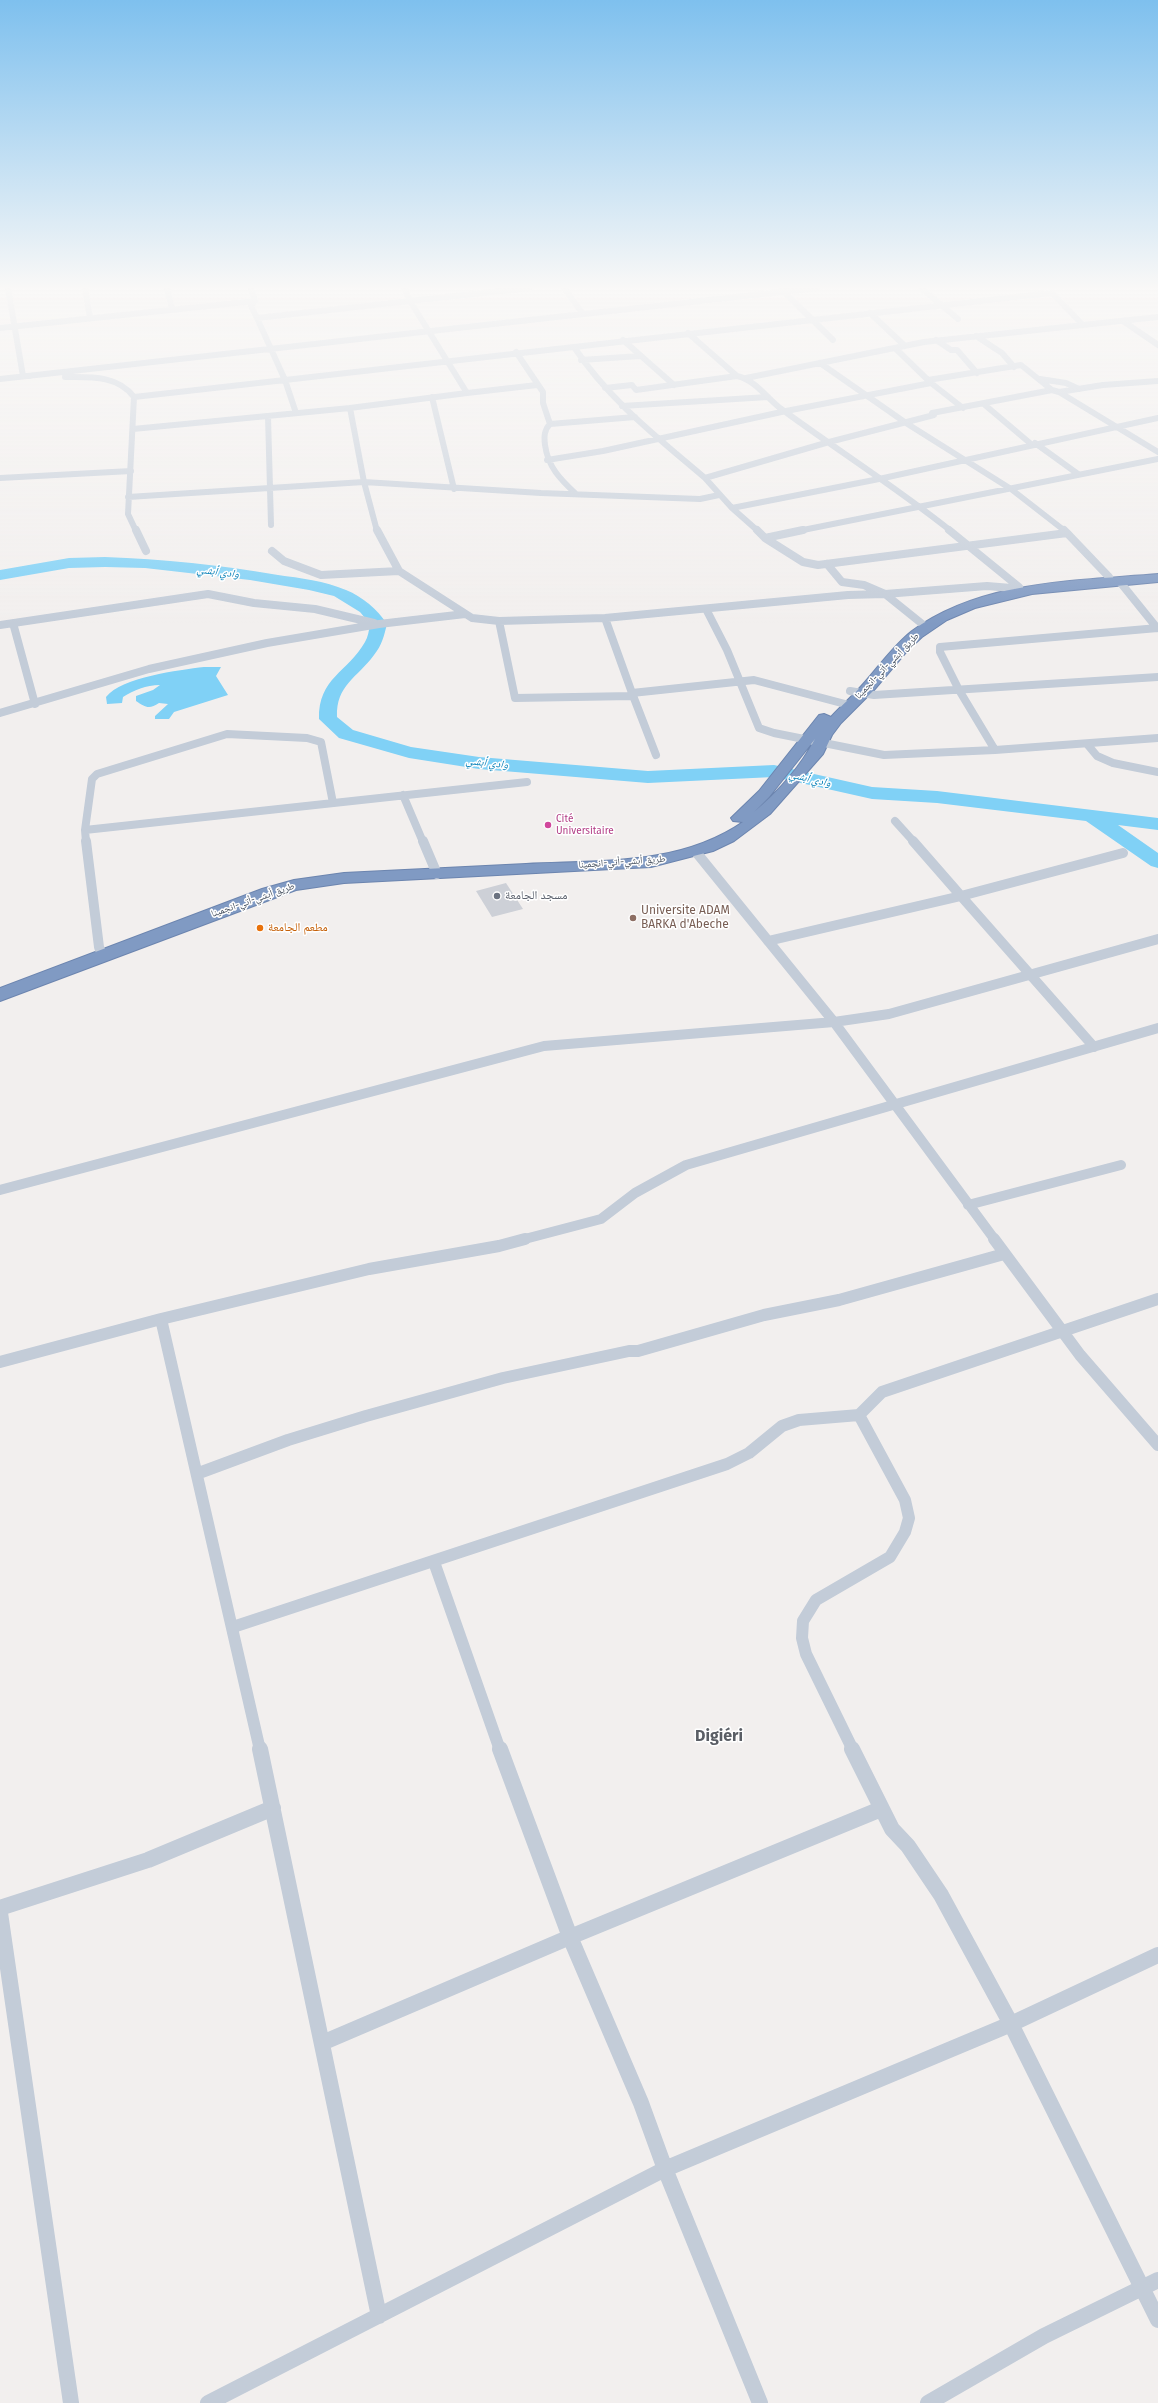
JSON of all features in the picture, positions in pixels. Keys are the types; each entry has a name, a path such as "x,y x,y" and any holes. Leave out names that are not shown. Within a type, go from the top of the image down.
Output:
{"highway":[{"path":"923,624 947,607 976,597 1015,587 1114,579 1158,573"},
{"name":"طريق أبشي-أتي-انجمينا","path":"0,994 100,951 294,885 344,878 435,869 651,862 696,852 739,833 766,801 820,746 850,698 905,645 923,624 1012,594 1114,579 1158,578"},
{"path":"435,869 635,855 661,851 703,840 730,825 766,801 804,742 850,698"},
{"path":"0,985 100,951"}],"street":[{"path":"134,400 134,429 128,514 146,551"},
{"path":"292,400 296,413"},
{"path":"134,429 350,408 409,400"},
{"path":"433,400 454,488"},
{"path":"543,400 550,424"},
{"path":"616,400 705,478 732,508 765,538 803,562 810,564 827,564 969,544 1067,533"},
{"path":"622,406 717,400"},
{"path":"772,400 879,479 922,508 969,544 1015,587"},
{"path":"547,460 603,451 841,400"},
{"path":"874,400 906,423 1011,489 1067,533 1114,579 1157,628"},
{"path":"954,400 964,408"},
{"path":"705,478 829,442 934,415 932,413 1007,400"},
{"path":"1072,400 1158,452"},
{"path":"985,405 1033,444 1078,474"},
{"path":"350,408 364,482 377,531 400,571 472,618 499,621 605,618 840,596 987,586 1015,587"},
{"path":"268,416 271,525"},
{"path":"550,424 635,417"},
{"path":"732,508 879,479 1033,444 1158,418"},
{"path":"550,424 545,432 547,460 556,474 576,494"},
{"path":"765,538 922,508 1078,474 1158,459"},
{"path":"0,478 131,471"},
{"path":"128,497 364,482 454,488 700,499 720,495"},
{"path":"272,551 284,561 321,575 400,571"},
{"path":"827,564 842,582 864,585 885,594 923,624"},
{"path":"0,625 208,594 258,603 315,609 379,624"},
{"path":"706,609 760,728 768,732 820,746 884,755 996,750 1158,738"},
{"path":"0,713 35,704 149,669 267,643 379,624 443,618 465,614"},
{"path":"605,618 656,755"},
{"path":"499,621 515,698 633,694 740,682 763,681 850,698 1158,676"},
{"path":"13,623 35,704"},
{"path":"996,750 959,690 940,652 940,647 946,644 1157,628"},
{"path":"100,951 85,830 92,779 97,774 227,734 307,738 321,742 334,803"},
{"path":"1087,744 1097,756 1113,763 1158,772"},
{"path":"85,830 527,782"},
{"path":"403,795 435,869"},
{"path":"895,821 1094,1047"},
{"path":"696,852 834,1022 1080,1355 1158,1445"},
{"path":"768,941 961,896 1123,853"},
{"path":"0,1190 544,1046 834,1022 889,1014 1158,939"},
{"path":"0,1362 160,1319 369,1269 499,1246 601,1219 636,1193 686,1165 1158,1028"},
{"path":"968,1205 1120,1165"},
{"path":"199,1473 288,1440 503,1378 629,1351 638,1351 764,1315 846,1298 1004,1254"},
{"path":"233,1627 434,1562 727,1464 749,1453 782,1426 799,1420 859,1415 882,1392 1158,1299"},
{"path":"160,1319 199,1473 273,1808 379,2316"},
{"path":"859,1415 905,1500 909,1518 905,1532 890,1557 816,1600 803,1621 802,1638 806,1654 881,1810 892,1829 908,1846 941,1895 1011,2024 1158,2320"},
{"path":"434,1562 512,1783 570,1937 640,2103 665,2169 760,2403"},
{"path":"0,1908 148,1860 273,1808"},
{"path":"322,2043 570,1937 881,1810"},
{"path":"0,1913 71,2403"},
{"path":"208,2403 665,2169 1011,2024 1158,1955"},
{"path":"928,2403 1044,2336 1158,2280"}],"water":[{"path":"204,667 221,667 216,676 228,695 174,712 169,719 155,719 155,716 168,704 159,703 147,707 136,701 136,696 153,690 160,685 140,688 131,692 123,697 122,703 107,704 106,697 114,690 125,684 152,676"}],"building":[{"name":"مسجد الجامعة","path":"506,883 523,909 492,917 476,891"}],"waterway":[{"name":"وادي أبشي","path":"0,575 69,563 145,563 250,575 310,585 340,593 366,608 379,624 375,640 367,652 336,686 331,695 328,706 328,719 346,734 409,752 479,763 648,777 774,771 872,793 937,797 1158,824"},
{"path":"1093,817 1158,862"}],"place":[{"name":"Cité Universitaire","path":"548,825"},
{"name":"مسجد الجامعة","path":"497,896"},
{"name":"Universite ADAM BARKA d'Abeche","path":"633,918"},
{"name":"مطعم الجامعة","path":"260,928"}],"district":[{"name":"Digiéri","path":"719,1737"}]}
